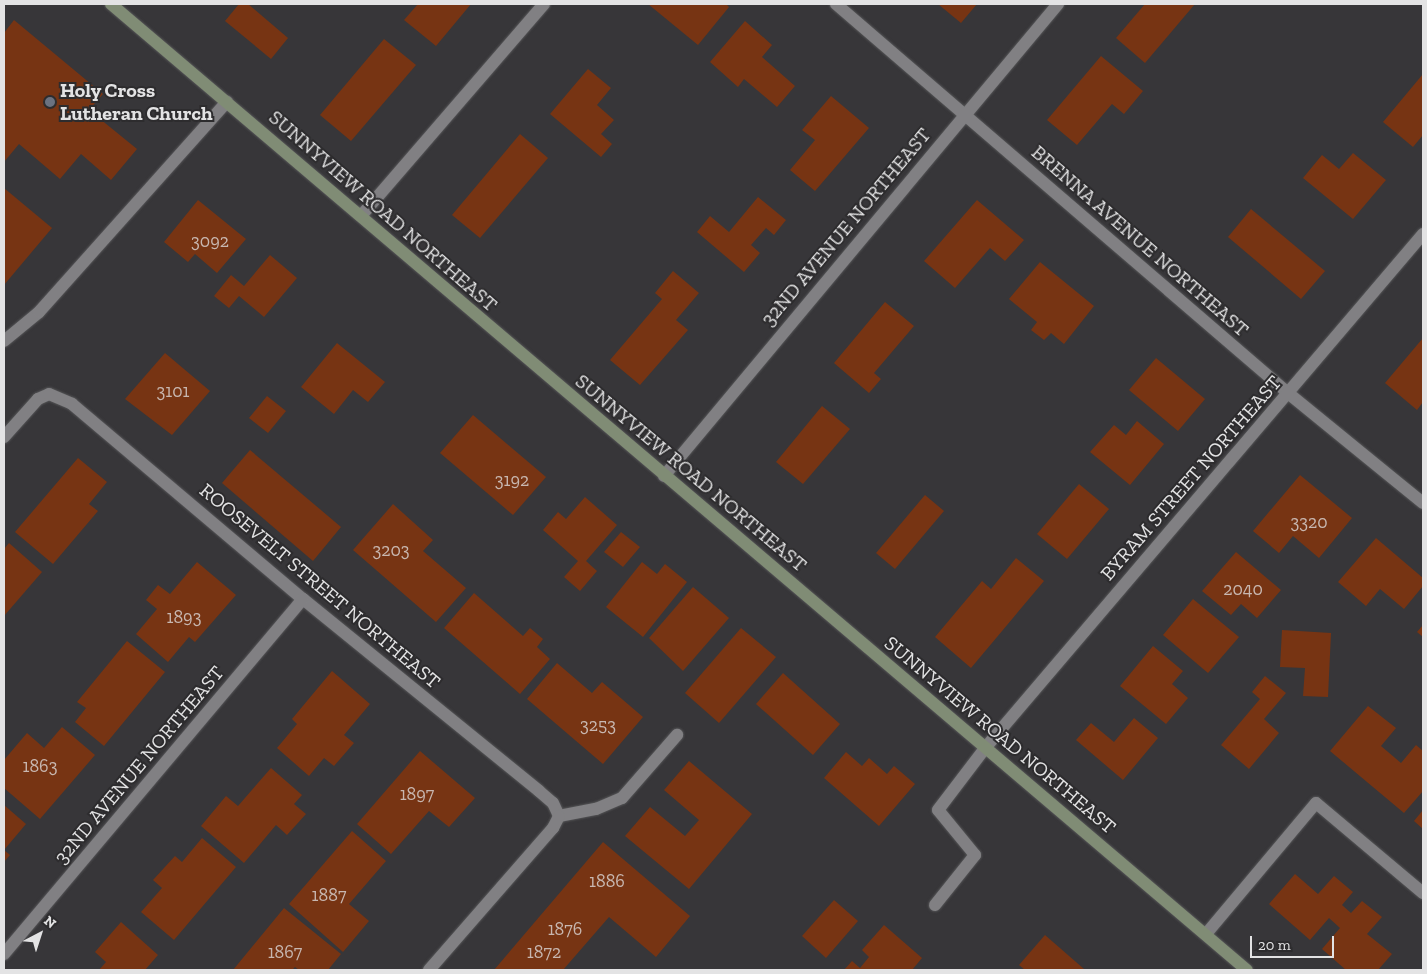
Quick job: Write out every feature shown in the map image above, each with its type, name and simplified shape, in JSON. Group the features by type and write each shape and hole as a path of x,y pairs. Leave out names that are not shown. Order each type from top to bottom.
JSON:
{"main road":[{"name":"SUNNYVIEW ROAD NORTHEAST","path":"111,4 664,476 1248,970"}],"street":[{"path":"361,216 544,4"},
{"name":"BRENNA AVENUE NORTHEAST","path":"836,4 1288,393 1423,503"},
{"name":"32ND AVENUE NORTHEAST","path":"664,476 964,114 1058,4"},
{"path":"4,341 38,312 227,102"},
{"name":"BYRAM STREET NORTHEAST","path":"935,905 975,855 938,810 986,747 1423,234"},
{"name":"ROOSEVELT STREET NORTHEAST","path":"4,437 30,405 49,394 72,404 304,599 539,791 552,803 559,816"},
{"name":"32ND AVENUE NORTHEAST","path":"4,954 304,599"},
{"path":"429,970 553,828 559,816 596,809 622,798 677,735"},
{"path":"1206,934 1316,803 1423,892"}],"building":[{"path":"239,4 248,4 288,38 271,59 225,21"},
{"path":"418,4 471,4 436,46 404,20"},
{"path":"648,4 726,4 729,7 698,45"},
{"path":"938,4 977,4 961,23"},
{"path":"1145,4 1195,4 1145,63 1116,38"},
{"name":"Holy Cross Lutheran Church","path":"14,20 103,94 89,110 137,149 111,180 81,154 60,179 19,144 4,162 4,33"},
{"path":"745,21 772,45 762,57 795,86 777,107 744,79 738,87 710,62"},
{"path":"384,39 416,65 351,141 320,115"},
{"path":"1101,56 1143,91 1124,114 1112,104 1077,145 1047,120"},
{"path":"588,69 611,88 597,105 614,120 601,134 612,144 601,157 550,114"},
{"path":"1423,74 1423,135 1413,147 1383,122"},
{"path":"831,96 869,128 815,191 790,170 815,140 802,130"},
{"path":"520,134 548,158 480,238 452,215"},
{"path":"1353,153 1386,180 1353,219 1303,178 1322,155 1339,169"},
{"path":"4,188 52,228 4,285"},
{"path":"758,197 786,220 774,235 766,228 751,245 760,253 744,272 697,232 710,216 729,232"},
{"path":"198,200 246,239 217,273 195,254 188,262 164,242"},
{"path":"977,200 1024,240 1005,261 990,248 955,288 924,261"},
{"path":"1251,209 1325,271 1301,299 1228,237"},
{"path":"270,255 297,278 264,317 239,296 229,308 214,296 231,275 244,286"},
{"path":"1040,262 1094,306 1064,344 1051,333 1044,340 1031,330 1037,322 1009,299"},
{"path":"673,271 699,293 676,320 688,330 640,385 610,360 662,299 655,293"},
{"path":"885,302 914,326 874,373 881,379 869,393 834,363"},
{"path":"1423,338 1423,402 1417,410 1385,383"},
{"path":"337,343 385,382 368,402 353,390 334,414 301,387"},
{"path":"165,353 210,391 172,435 125,399"},
{"path":"1156,358 1205,399 1178,431 1129,390"},
{"path":"267,396 286,411 268,433 249,418"},
{"path":"822,406 850,429 803,484 776,462"},
{"path":"473,415 546,477 513,515 440,453"},
{"path":"1137,421 1164,444 1130,485 1090,452 1114,425 1126,435"},
{"path":"250,450 341,527 313,561 222,483"},
{"path":"78,458 107,482 89,504 98,511 53,564 15,532"},
{"path":"1300,475 1352,518 1319,558 1293,536 1279,553 1253,531"},
{"path":"1079,484 1109,509 1067,559 1037,534"},
{"path":"925,495 944,511 895,569 876,553"},
{"path":"585,497 617,525 586,561 597,571 580,591 564,577 578,561 543,530 558,512 566,519"},
{"path":"393,504 433,540 423,551 466,588 436,622 353,550"},
{"path":"621,532 640,547 623,567 604,552"},
{"path":"1376,538 1423,578 1423,586 1404,609 1380,589 1366,606 1338,582"},
{"path":"9,543 42,572 4,616 4,549"},
{"path":"1236,552 1281,590 1257,618 1241,604 1231,615 1202,591"},
{"path":"1016,558 1044,581 971,668 935,637 982,581 991,589"},
{"path":"197,562 236,595 195,642 189,637 168,662 136,634 157,609 146,600 158,585 170,594"},
{"path":"642,562 657,574 665,564 687,582 643,637 606,607"},
{"path":"693,587 729,618 683,671 649,638"},
{"path":"474,593 523,636 530,628 543,639 537,647 550,659 520,694 444,628"},
{"path":"1193,599 1239,637 1208,673 1163,635"},
{"path":"1423,625 1423,637 1417,632"},
{"path":"741,628 776,657 719,723 685,693"},
{"path":"1282,630 1331,633 1328,697 1303,696 1305,668 1280,667"},
{"path":"127,641 165,672 104,746 75,722 86,708 77,702"},
{"path":"1153,646 1183,671 1172,684 1188,698 1166,724 1120,686"},
{"path":"557,663 592,693 602,682 643,717 603,764 527,699"},
{"path":"332,671 370,704 344,735 354,743 334,766 324,758 309,776 277,748 297,724 292,719"},
{"path":"783,673 840,724 813,755 756,704"},
{"path":"1265,676 1286,693 1264,719 1279,733 1249,769 1221,745 1260,699 1252,692"},
{"path":"1368,706 1396,728 1381,746 1401,763 1416,745 1423,751 1423,791 1404,813 1330,751"},
{"path":"1134,718 1158,738 1123,780 1076,740 1091,723 1114,742"},
{"path":"62,727 95,755 40,819 4,788 4,760 27,733 44,748"},
{"path":"420,751 475,798 449,827 429,811 391,854 357,824"},
{"path":"846,752 862,766 869,758 887,774 894,766 915,784 879,826 824,778"},
{"path":"689,761 752,814 689,889 625,836 650,807 685,836 699,820 664,790"},
{"path":"271,768 302,795 294,804 306,814 287,835 276,825 244,863 201,826 226,796 238,806"},
{"path":"4,805 26,824 4,850"},
{"path":"1423,810 1423,829 1414,821"},
{"path":"352,831 386,861 349,904 369,921 343,952 289,904"},
{"path":"202,838 236,867 174,940 141,912 162,888 153,880 175,856 182,862"},
{"path":"603,842 690,916 656,957 609,917 563,970 494,970"},
{"path":"4,850 10,855 4,862"},
{"path":"1295,874 1318,894 1334,876 1353,892 1342,905 1351,913 1362,901 1382,917 1367,934 1392,954 1378,970 1346,970 1322,949 1340,928 1329,918 1310,940 1269,904"},
{"path":"834,900 858,921 826,958 802,936"},
{"path":"284,908 341,954 328,970 299,970 295,967 292,970 233,970"},
{"path":"121,922 158,955 145,970 99,970 106,962 95,952"},
{"path":"884,925 922,958 912,970 844,970 852,961 860,968 869,957 862,950"},
{"path":"1045,935 1084,969 1025,970 1019,965"}],"place":[{"name":"Holy Cross Lutheran Church","path":"50,102"}]}
